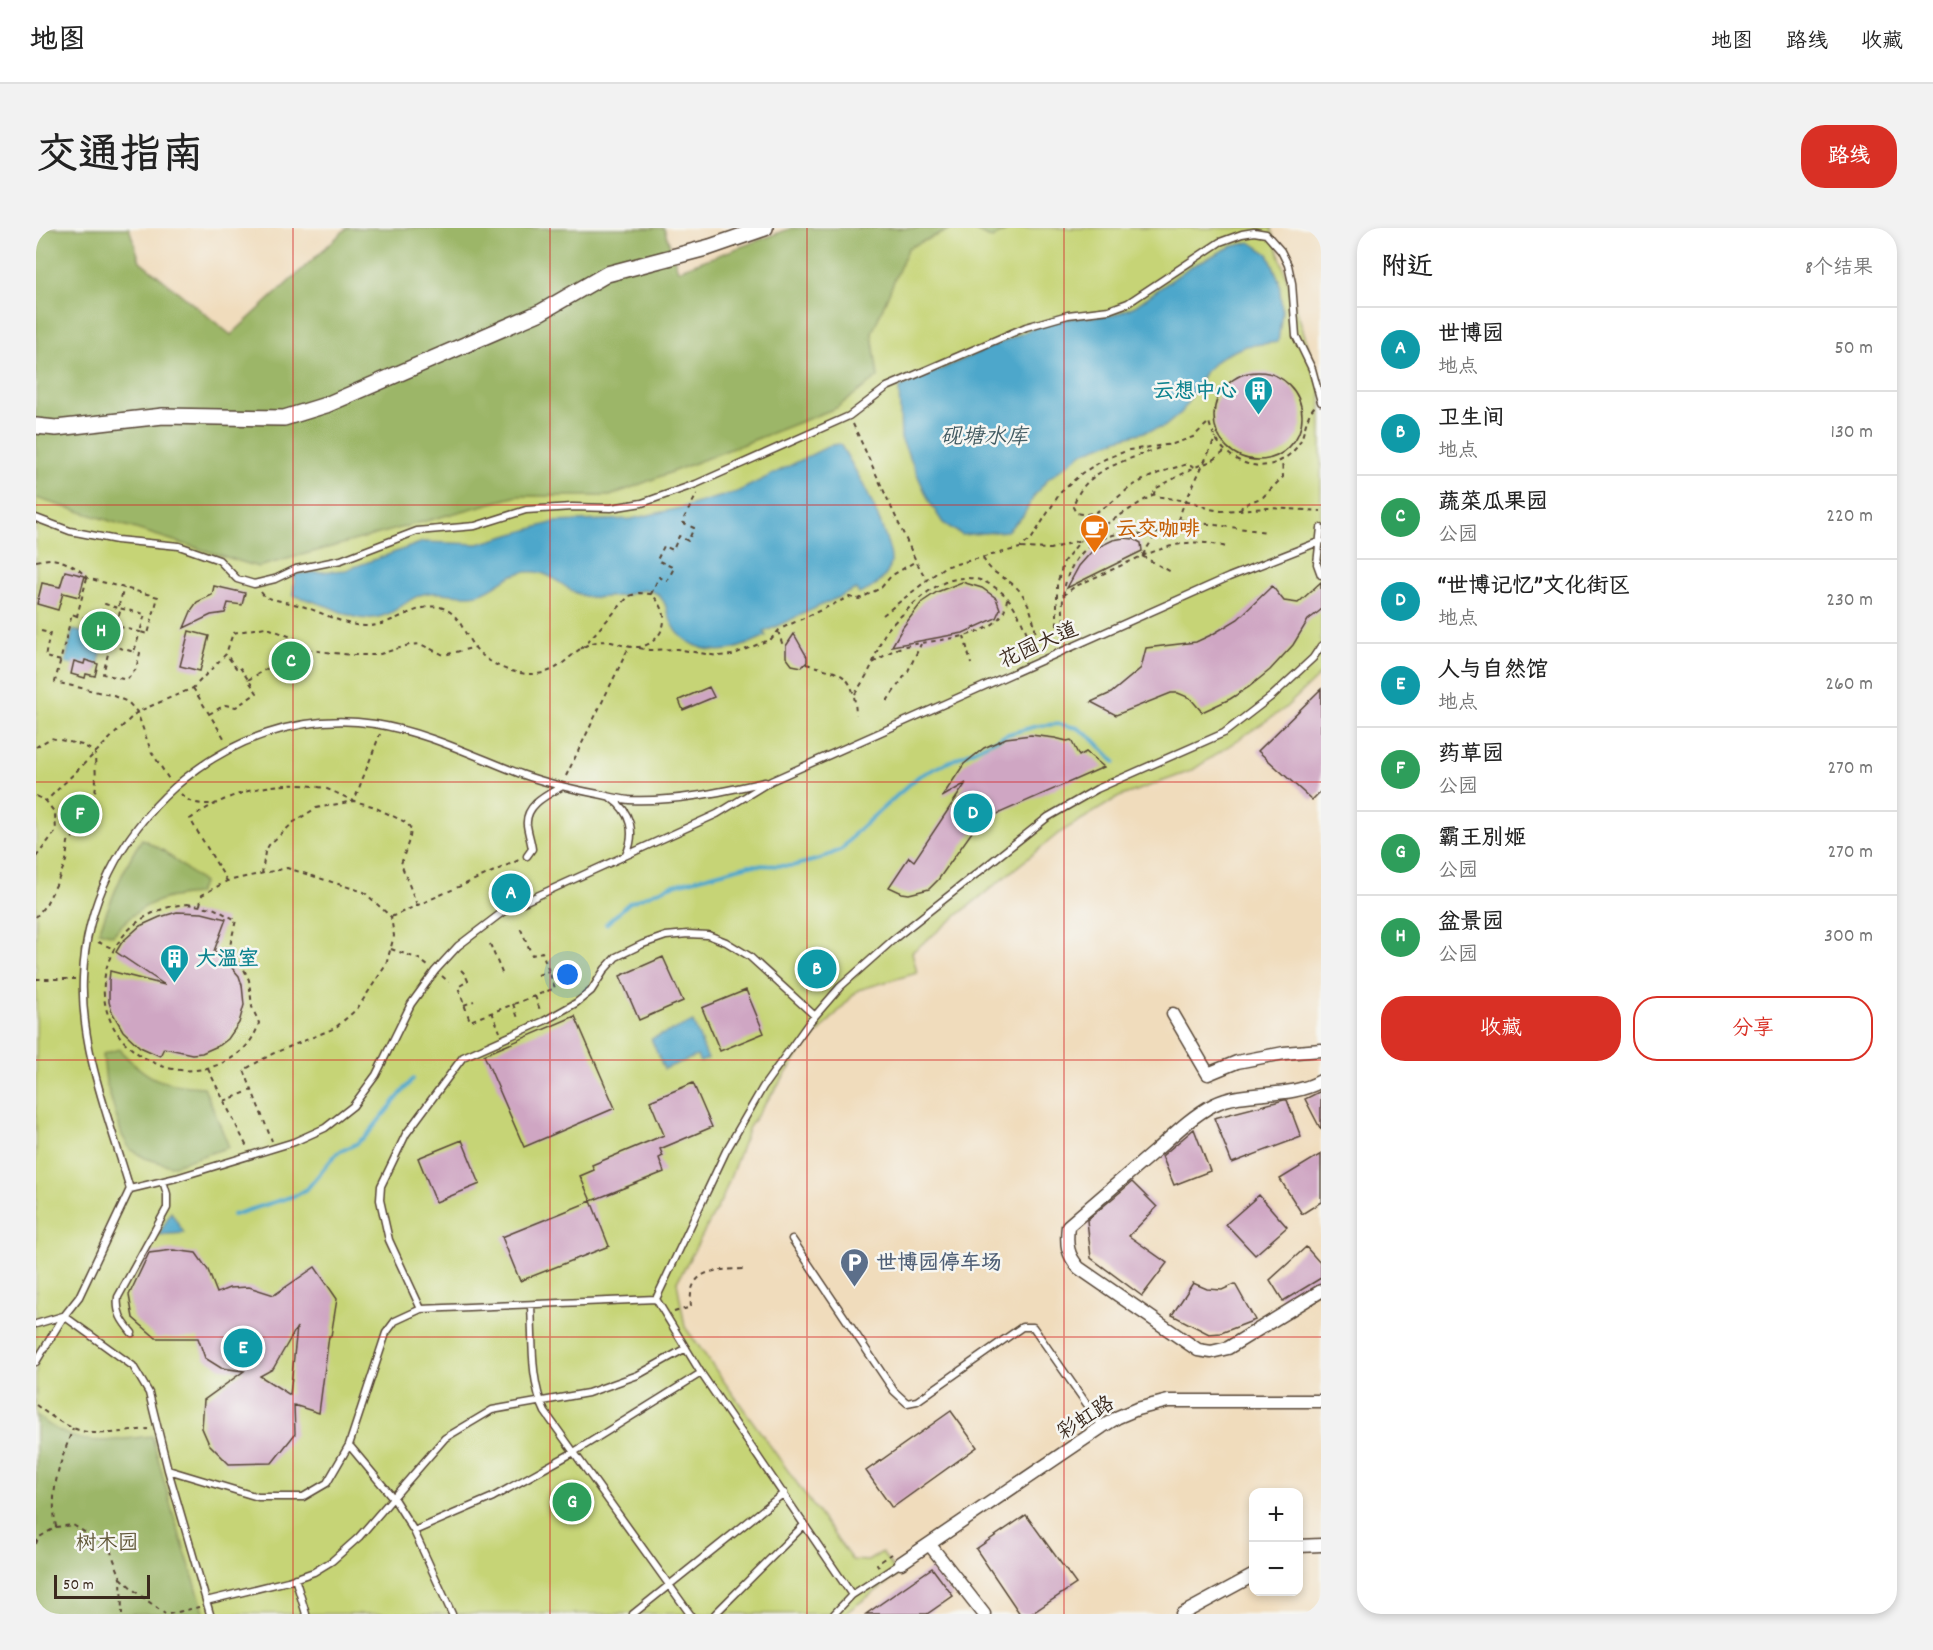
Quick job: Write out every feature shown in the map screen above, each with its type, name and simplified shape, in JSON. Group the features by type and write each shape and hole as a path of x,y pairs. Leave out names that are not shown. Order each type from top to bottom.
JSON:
{"street":[{"path":"36,426 56,428 163,416 284,418 326,405 541,312 607,274 710,248 765,228"},
{"path":"1173,1014 1208,1074 1238,1062 1284,1053 1321,1050"},
{"path":"1321,1081 1286,1093 1239,1097 1214,1104 1183,1126 1068,1227 1066,1242 1070,1258 1078,1268 1198,1350 1211,1352 1228,1348 1321,1291"},
{"name":"彩虹路","path":"901,1563 1102,1427 1137,1409 1168,1401 1321,1401"},
{"path":"930,1545 984,1614"},
{"path":"1303,1546 1321,1545"},
{"path":"1182,1614 1249,1578"}],"lane":[{"path":"36,518 70,531 117,540 178,546 219,560 237,579 254,584 275,579 296,569 341,560 417,531 475,526 526,510 572,507 612,508 642,503 696,484 849,416 887,387 1026,327 1068,315 1109,310 1128,303 1220,242 1254,232 1266,234 1281,251 1288,265 1292,283 1296,336 1312,369 1321,401"},
{"path":"1321,528 1317,564 1321,575"},
{"name":"花园大道","path":"771,781 1229,577 1320,541"},
{"path":"656,1299 726,1152 763,1087 815,1016 840,987 894,939 1048,817 1097,789 1224,733 1272,696 1312,658 1321,646"},
{"path":"36,1362 64,1316 79,1297 130,1190 96,1077 86,1028 83,979 87,937 93,912 113,866 143,819 174,786 230,748 251,739 287,728 330,722 384,726 413,733 561,787 628,800 706,796 771,781"},
{"path":"130,1190 276,1148 325,1128 353,1106 376,1075 411,1004 435,971 458,946 504,911 717,814 771,781"},
{"path":"527,856 532,849 527,825 532,808 543,796 561,787"},
{"path":"608,796 620,805 631,825 631,841 626,855"},
{"path":"421,1309 389,1240 380,1200 381,1186 406,1134 464,1057 544,1021 576,1003 591,991 616,957 666,936 708,935 726,942 749,956 815,1016"},
{"path":"132,1333 121,1320 117,1307 118,1297 167,1208 167,1194 163,1181"},
{"path":"792,1239 894,1391 907,1403 917,1401 1022,1327 1034,1327 1102,1427"},
{"path":"168,1470 258,1497 303,1497 327,1483 349,1445 386,1333 395,1321 421,1309 656,1299"},
{"path":"656,1299 702,1373 852,1595"},
{"path":"531,1306 539,1400 690,1614"},
{"path":"36,1324 64,1316"},
{"path":"64,1316 133,1366 149,1393 168,1470 210,1614"},
{"path":"207,1603 314,1572 332,1561 359,1537 394,1499 445,1438 492,1410 588,1393 639,1375 686,1348"},
{"path":"414,1531 493,1497 574,1452 702,1373"},
{"path":"349,1445 394,1499 414,1531 452,1614"},
{"path":"633,1614 784,1493"},
{"path":"715,1614 805,1524"},
{"path":"834,1614 852,1595 901,1563"},
{"path":"296,1578 306,1614"}],"path":[{"path":"1195,467 1188,464 1164,471 1134,485 1103,509 1089,514 1076,513 1073,507 1074,500 1095,476 1118,463 1161,446 1193,437 1209,422 1216,442 1224,452 1239,462 1270,464 1282,459 1302,440 1310,411 1321,401"},
{"path":"849,416 916,561 927,579"},
{"path":"1179,520 1216,437"},
{"path":"1020,548 1032,538 1060,493 1082,473 1105,459 1130,450 1161,446"},
{"path":"883,615 944,567 1020,548 1050,549 1081,540 1154,494 1155,489 1195,467 1212,461 1224,452"},
{"path":"1240,510 1243,505 1263,497 1283,477 1282,459"},
{"path":"651,594 659,578 668,581 674,568 657,560 664,546 673,550 679,536 688,541 694,528 682,522 697,494"},
{"path":"1154,494 1193,502 1210,510 1268,508 1321,511"},
{"path":"1142,556 1156,534 1179,520 1267,532"},
{"path":"1064,622 1062,597 1067,575 1075,561 1100,540 1124,534 1156,534"},
{"path":"1057,625 1057,584 1064,561 1081,540"},
{"path":"1062,597 1074,587 1172,544 1216,544 1229,548"},
{"path":"1142,556 1173,573"},
{"path":"983,558 988,569 1016,587 1028,602 1034,618 1036,634"},
{"path":"36,561 52,559 69,565 86,575 87,578 158,597 148,634 116,626 124,588"},
{"path":"581,649 592,643 614,641 630,647 649,650 677,648 718,656 732,655 771,639 778,631 849,597 859,599 881,588 891,576 916,561"},
{"path":"77,616 87,578"},
{"path":"855,694 873,663 879,644 889,628 922,594 941,582 956,578 969,578 1000,590 1020,617 1029,638"},
{"path":"254,584 265,597 355,626 384,624 429,607 442,608 461,622 469,640 482,655 511,672 530,674 548,672 563,665 581,649 629,596 639,593 651,594 661,605 663,626 651,643 637,648"},
{"path":"873,663 902,647 964,636 993,625 1001,619 1006,609 1007,598"},
{"path":"100,622 105,604 145,614 135,652"},
{"path":"110,645 103,674 127,680 136,669 140,653 99,642 104,622 72,614 56,682 111,695 128,702 138,712 151,751 174,786 187,800 198,804 211,804"},
{"path":"46,801 138,712 193,688 226,654 233,633 265,627 294,638 309,650"},
{"path":"41,631 51,633 45,657 60,661"},
{"path":"778,631 783,646 786,646"},
{"path":"964,636 971,664"},
{"path":"248,680 278,662 309,650 377,655 420,644 444,655 476,647"},
{"path":"887,701 908,671 921,644"},
{"path":"561,787 630,647"},
{"path":"209,714 225,705 236,707 257,693 239,666 236,668 226,654"},
{"path":"806,664 835,672 852,686 855,694 856,715"},
{"path":"193,688 230,748"},
{"path":"354,801 384,726"},
{"path":"36,747 51,738 82,745 95,752"},
{"path":"36,917 57,883 66,861 68,842 82,828 84,818 93,806 96,785 95,752"},
{"path":"227,881 190,819 211,804 251,789 300,785 325,789 372,806 407,823 411,830 410,837 401,864 417,905"},
{"path":"36,796 46,801 55,813 56,831 36,857"},
{"path":"262,874 269,845 294,822 316,808 354,801"},
{"path":"391,917 527,856"},
{"path":"200,905 202,895 227,881 287,868 364,892 391,917 394,936 386,965 357,1009 335,1028 272,1054 244,1070 276,1148"},
{"path":"174,905 200,905 225,913 236,920 229,950 242,966 249,980 252,1007 260,1023 256,1036 247,1046 226,1061 208,1068 188,1071 162,1067 139,1055 120,1037 108,1013 104,994 105,975 113,948 128,929 149,913 174,905"},
{"path":"461,970 468,981 458,987 470,1021 555,988 542,952 532,955 519,925"},
{"path":"87,937 113,948"},
{"path":"490,944 502,973"},
{"path":"390,949 419,959 449,982"},
{"path":"537,975 549,971"},
{"path":"36,979 83,979"},
{"path":"535,996 544,1021"},
{"path":"465,1005 474,1001"},
{"path":"513,1004 523,1030"},
{"path":"492,1012 503,1039"},
{"path":"208,1068 251,1155"},
{"path":"224,1101 252,1090"},
{"path":"665,1315 691,1307 692,1286 696,1279 706,1273 717,1270 746,1269"},
{"path":"36,1405 57,1421 81,1432 100,1434 157,1428"},
{"path":"56,1527 52,1507 56,1477 73,1428"},
{"path":"36,1545 38,1538 56,1527 73,1525 109,1547 121,1578 122,1614"},
{"path":"121,1578 165,1614"},
{"path":"169,1614 207,1603"}],"green space":[{"path":"36,228 129,228 140,261 231,335 347,228 664,228 678,270 792,228 953,228 908,248 872,333 878,377 836,408 610,496 517,496 258,567 36,498"},
{"path":"937,228 1271,228 1321,387 1321,674 1284,709 1191,771 1119,797 1059,833 912,952 917,973 858,990 800,1053 749,1127 723,1197 677,1282 685,1327 852,1560 868,1561 882,1552 898,1575 844,1614 36,1614 36,460 889,246"},
{"path":"969,228 1011,228 992,239"},
{"path":"142,839 164,851 203,883 197,894 172,897 150,904 131,917 113,935 99,931 123,872"},
{"path":"119,1049 138,1068 156,1079 177,1085 204,1087 229,1147 171,1166 145,1158 130,1149 122,1135 106,1082 103,1054"},
{"name":"树木园","path":"36,1415 65,1434 78,1438 104,1441 152,1436 173,1514 205,1614 36,1614"}],"water":[{"name":"砚塘水库","path":"1250,242 1268,254 1279,280 1282,311 1278,342 1245,346 1221,357 1204,373 1182,412 1164,427 1121,438 1084,452 1048,479 1034,496 1023,516 1007,531 962,535 943,523 930,503 901,438 899,388 1052,320 1114,315 1135,306 1190,267 1230,247"},
{"path":"840,444 865,488 881,524 890,553 891,563 887,573 879,582 859,594 856,589 764,632 766,636 737,648 712,650 689,642 677,632 660,596 651,591 642,590 625,595 589,597 575,593 550,576 536,572 518,573 478,594 423,594 388,614 371,618 350,616 293,595 295,574 346,570 423,542 478,544 555,522 631,519 680,508 737,492 831,445"},
{"path":"73,630 93,635 91,646 102,649 97,670 65,663"},
{"path":"693,1022 708,1059 700,1062 697,1056 664,1069 651,1039"},
{"path":"171,1212 184,1233 159,1235"}],"building":[{"name":"云想中心","path":"1249,372 1267,372 1283,379 1295,391 1302,407 1302,425 1295,441 1283,453 1267,460 1249,460 1233,453 1221,441 1214,425 1214,407 1221,391 1233,379"},
{"path":"1134,539 1141,543 1142,551 1067,588 1079,566 1094,549 1113,540"},
{"path":"65,571 85,576 79,597 63,593 58,610 37,604 42,583 60,587"},
{"path":"962,582 982,588 996,598 1000,609 996,618 963,633 892,646 922,602 937,592"},
{"path":"1321,582 1321,610 1308,620 1293,645 1270,670 1230,699 1202,712 1190,698 1171,693 1116,715 1091,702 1111,693 1141,668 1146,648 1196,642 1213,634 1238,619 1272,586 1284,601 1298,603"},
{"path":"214,586 245,593 242,605 228,603 225,613 211,615 184,628 197,602 212,595"},
{"path":"189,631 209,636 200,671 180,666"},
{"path":"794,634 807,657 807,662 802,667 792,665 786,657 786,646"},
{"path":"85,660 98,664 95,676 86,674 85,678 71,674 74,661 84,664"},
{"path":"709,687 714,697 683,710 679,700"},
{"path":"1321,689 1321,791 1312,800 1258,751"},
{"path":"1031,735 1071,740 1079,756 1086,752 1104,767 979,822 938,880 929,889 909,894 889,887 909,857 914,861 966,783 942,797 964,764 984,748 1006,738"},
{"name":"大温室","path":"177,912 202,913 226,919 214,951 239,976 244,1005 239,1023 228,1039 220,1045 202,1053 192,1054 164,1048 160,1056 140,1047 123,1031 109,1002 110,971 165,985 116,952 122,942 140,926"},
{"path":"822,951 834,963 812,987 799,975"},
{"path":"663,957 683,1001 639,1020 620,976"},
{"path":"746,990 764,1033 720,1051 702,1008"},
{"path":"575,1016 615,1108 524,1147 484,1055"},
{"path":"693,1083 712,1127 660,1149 663,1156 659,1158 664,1172 591,1201 580,1176 594,1170 592,1165 664,1135 650,1101"},
{"path":"1321,1091 1321,1130 1305,1099"},
{"path":"1287,1100 1301,1137 1232,1163 1214,1118"},
{"path":"1194,1129 1210,1171 1174,1185 1162,1156"},
{"path":"462,1140 480,1184 436,1202 418,1158"},
{"path":"1321,1154 1321,1202 1302,1214 1280,1179"},
{"path":"1132,1182 1157,1207 1129,1236 1167,1263 1142,1296 1091,1258 1087,1220"},
{"path":"1259,1195 1287,1227 1255,1255 1226,1224"},
{"path":"591,1201 609,1246 520,1281 502,1237"},
{"path":"1306,1247 1321,1264 1321,1278 1283,1301 1270,1280"},
{"path":"173,1250 196,1253 208,1270 217,1293 229,1288 249,1287 274,1295 315,1267 337,1299 331,1336 329,1336 319,1413 294,1405 295,1434 272,1463 229,1464 209,1444 202,1428 204,1400 244,1371 221,1368 205,1358 198,1338 156,1338 133,1318 129,1295 149,1253","holes":["297,1327 290,1395 260,1376 273,1369"]},
{"path":"1193,1283 1207,1289 1222,1290 1235,1284 1255,1320 1221,1333 1209,1334 1172,1315"},
{"path":"951,1411 977,1447 892,1508 866,1471"},
{"path":"1026,1515 1076,1584 1031,1614 1020,1614 976,1549"},
{"path":"932,1568 953,1596 927,1614 866,1614"}],"waterway":[{"path":"606,924 629,903 670,886 749,865 792,866 820,859 842,849 856,832 919,776 1008,734 1037,726 1058,724 1078,728 1093,739 1115,762"},
{"path":"233,1215 297,1195 307,1189 337,1153 356,1144 367,1135 413,1079"}],"place":[{"name":"云想中心","path":"1258,416"},
{"name":"云交咖啡","path":"1095,554"},
{"name":"盆景园","path":"101,631"},
{"name":"蔬菜瓜果园","path":"291,661"},
{"name":"“世博记忆”文化街区","path":"973,813"},
{"name":"药草园","path":"80,814"},
{"name":"世博园","path":"511,893"},
{"name":"卫生间","path":"817,969"},
{"name":"大温室","path":"175,984"},
{"name":"世博园停车场","path":"855,1288"},
{"name":"人与自然馆","path":"243,1348"},
{"name":"霸王别姬","path":"572,1502"}]}
